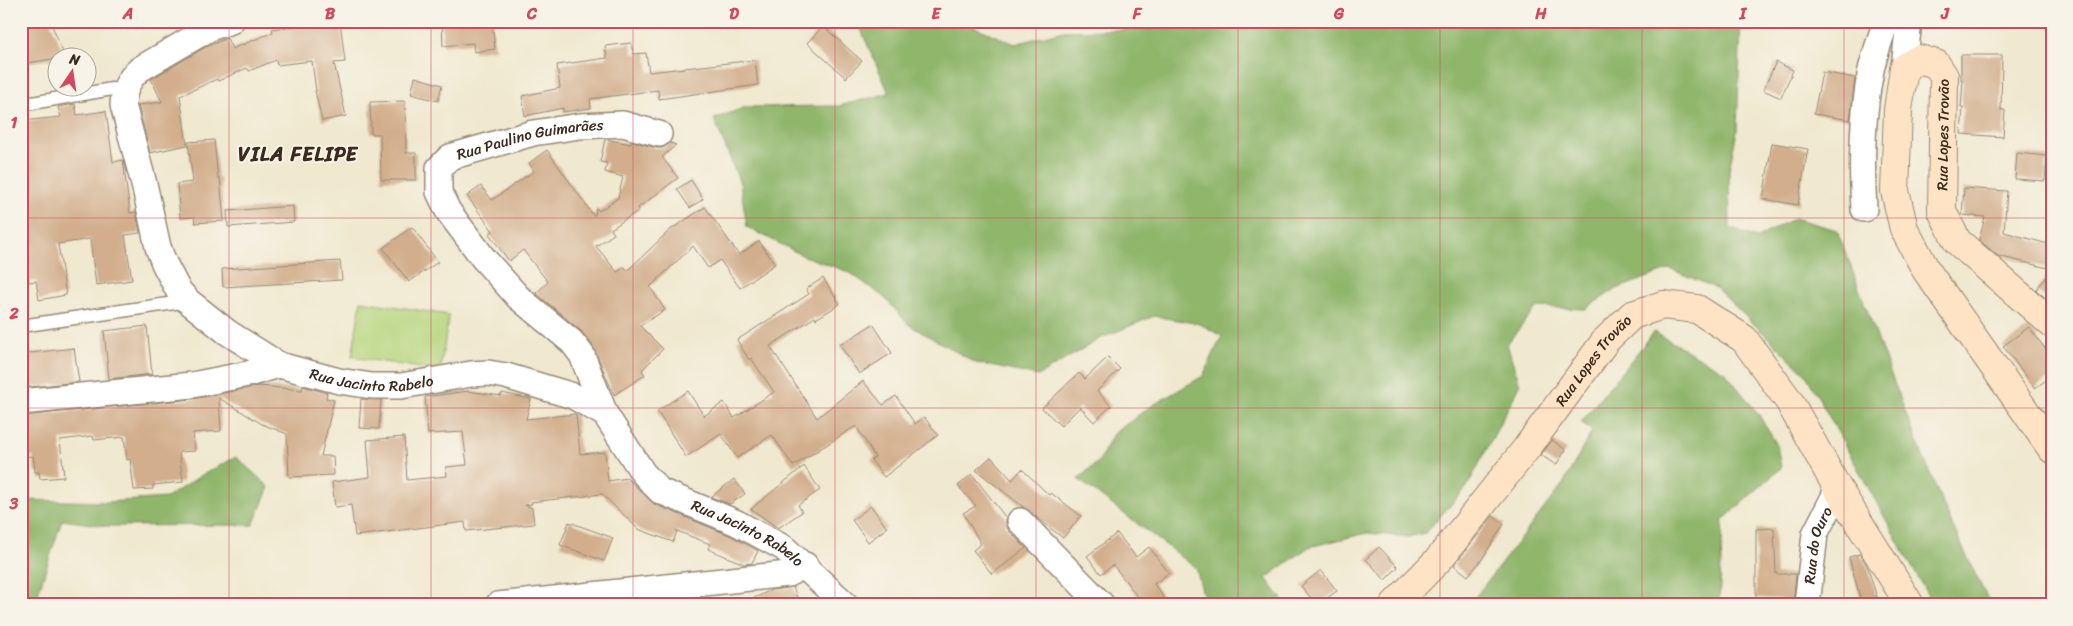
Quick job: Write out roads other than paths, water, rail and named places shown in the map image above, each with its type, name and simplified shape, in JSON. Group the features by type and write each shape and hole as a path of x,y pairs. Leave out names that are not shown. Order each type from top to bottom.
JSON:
{"main road":[{"name":"Rua Lopes Trovão","path":"1904,68 1918,59 1936,64 1944,76 1942,210 1957,241 2052,324"},
{"path":"1904,68 1898,110 1896,191 1904,229 1926,270 2052,450"},
{"name":"Rua Lopes Trovão","path":"1394,605 1439,559 1526,449 1606,340 1632,315 1663,305 1697,309 1744,339 1789,401 1838,489 1910,605"}],"street":[{"path":"124,94 130,77 140,69 210,28 231,21"},
{"path":"1864,210 1862,169 1865,114 1871,69 1886,21"},
{"path":"1904,68 1909,21"},
{"name":"Rua Jacinto Rabelo","path":"124,94 122,105 145,188 158,247 171,278 188,301 227,332 279,365 339,381 372,386 424,383 471,374 488,373 506,376 573,396 605,414 642,473 660,491 753,532 784,548 805,564 846,605"},
{"name":"Rua Paulino Guimarães","path":"605,414 582,355 572,342 518,297 484,259 448,211 439,192 439,168 450,157 533,133 580,126 624,124 659,134"},
{"path":"21,402 192,385 248,374 279,365"},
{"name":"Rua do Ouro","path":"1807,605 1815,534 1838,489"},
{"path":"1020,520 1102,605"},
{"path":"498,605 788,574 805,564"}],"lane":[{"path":"21,105 112,89 124,94"},
{"path":"21,326 188,301"}],"district":[{"name":"VILA FELIPE","path":"298,154"}]}
